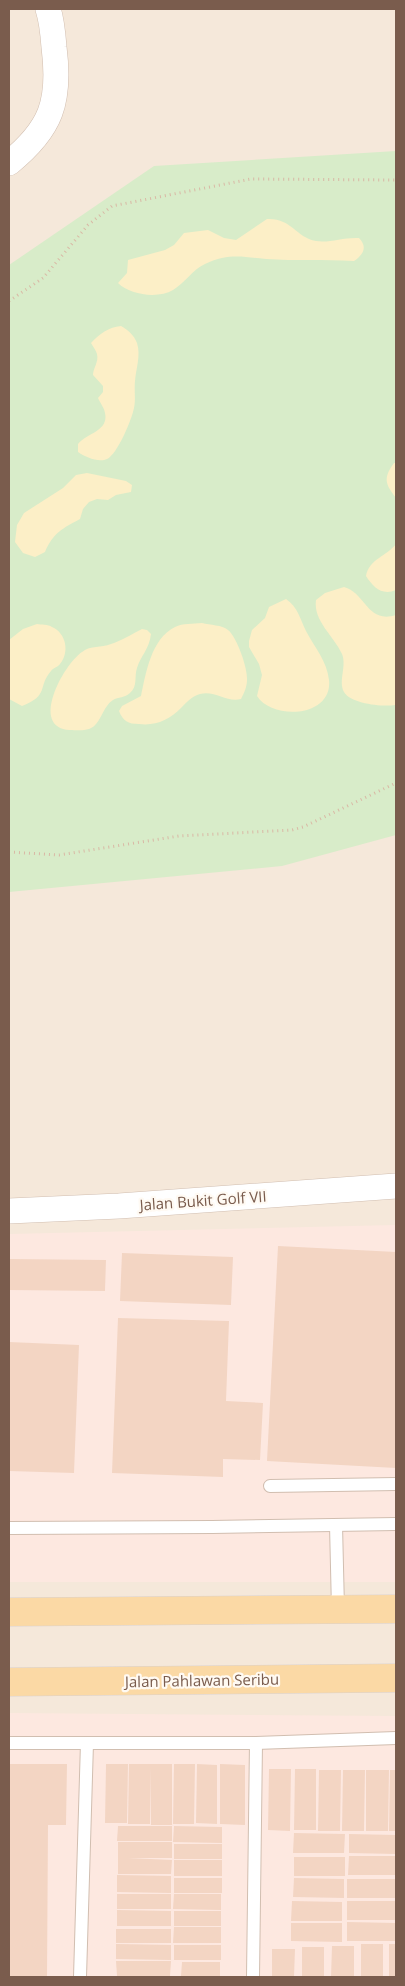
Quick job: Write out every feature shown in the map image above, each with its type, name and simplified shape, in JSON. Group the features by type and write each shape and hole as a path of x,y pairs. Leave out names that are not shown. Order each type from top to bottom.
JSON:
{"main road":[{"path":"9,1612 396,1609"},
{"name":"Jalan Pahlawan Seribu","path":"9,1682 396,1678"}],"street":[{"path":"9,164 40,133 57,90 57,69 48,9"},
{"name":"Jalan Bukit Golf VII","path":"9,1211 118,1206 396,1186"}],"lane":[{"path":"270,1486 396,1484"},
{"path":"9,1528 396,1524"},
{"path":"336,1525 338,1609"},
{"path":"9,1743 256,1743 396,1738"},
{"path":"80,1977 87,1743"},
{"path":"254,1977 256,1743"}],"path":[{"path":"9,301 43,278 88,225 112,206 251,179 396,180"},
{"path":"9,852 59,855 179,836 292,830 303,827 396,783"}],"shaded area":[{"path":"9,9 396,9 396,1977 9,1977"},
{"path":"396,1225 396,1582 9,1582 9,1234"},
{"path":"9,1713 396,1716 396,1977 9,1977"}],"green space":[{"path":"396,151 396,835 282,866 9,892 9,265 154,166"}],"sand":[{"path":"267,219 282,221 303,236 316,241 359,238 364,248 360,256 354,261 221,258 200,267 173,290 160,294 137,293 118,283 127,273 128,260 165,250 174,245 184,233 208,230 224,238 236,240"},
{"path":"121,326 136,340 138,348 135,405 127,428 115,451 107,459 96,460 78,452 78,444 101,428 105,419 104,411 98,398 103,392 103,386 93,375 97,357 91,343 104,332"},
{"path":"394,463 396,463 396,498 389,489 387,481 388,473"},
{"path":"87,473 126,481 132,485 131,492 116,495 108,500 97,499 89,502 83,509 80,519 59,532 51,540 45,552 35,557 23,553 15,542 17,525 24,513 63,488 76,475"},
{"path":"396,544 396,590 391,592 382,591 375,587 366,576 374,562"},
{"path":"344,587 357,595 373,612 386,617 396,615 395,705 383,706 360,702 348,696 342,688 344,663 342,654 321,622 316,608 316,600 325,593"},
{"path":"286,599 298,614 323,661 329,680 328,692 322,702 312,708 288,712 265,704 257,696 262,675 259,664 249,647 252,630 265,618 269,607"},
{"path":"202,623 225,628 235,639 247,675 241,699 236,700 205,693 192,698 162,721 145,724 126,721 119,711 122,706 141,696 151,657 160,640 175,627 185,624"},
{"path":"37,624 47,625 57,630 63,638 66,649 60,664 47,677 40,694 31,702 22,706 9,699 9,640 23,629"},
{"path":"142,629 147,630 151,634 149,644 137,668 135,684 130,693 109,703 96,724 89,729 70,730 58,727 52,719 51,708 54,695 66,669 74,659 85,650 115,643"}],"building":[{"path":"278,1246 396,1252 396,1468 267,1461"},
{"path":"122,1253 233,1257 231,1305 120,1301"},
{"path":"9,1259 106,1260 105,1291 9,1290"},
{"path":"118,1318 229,1321 226,1401 263,1403 260,1460 223,1459 223,1477 112,1473"},
{"path":"9,1342 79,1345 74,1473 9,1471"},
{"path":"9,1764 67,1764 66,1825 48,1825 47,1977 9,1977"},
{"path":"106,1764 128,1764 127,1823 105,1823"},
{"path":"129,1764 172,1764 172,1825 151,1825 151,1767 150,1824 128,1824"},
{"path":"174,1764 195,1764 194,1824 173,1824"},
{"path":"197,1764 217,1765 217,1824 196,1823"},
{"path":"220,1764 245,1765 245,1825 220,1824"},
{"path":"269,1769 291,1769 290,1831 268,1830"},
{"path":"295,1769 316,1769 316,1830 294,1830"},
{"path":"319,1770 341,1770 340,1831 318,1831"},
{"path":"343,1770 365,1770 364,1831 342,1831"},
{"path":"366,1770 389,1770 388,1831 366,1831"},
{"path":"390,1770 396,1770 396,1831 389,1831"},
{"path":"118,1826 172,1826 172,1841 117,1841"},
{"path":"174,1826 222,1827 222,1843 173,1842"},
{"path":"294,1833 345,1834 344,1853 293,1853"},
{"path":"349,1834 396,1835 396,1854 349,1853"},
{"path":"118,1842 172,1842 172,1858 128,1858 172,1860 171,1874 118,1874"},
{"path":"174,1844 222,1844 222,1859 174,1859"},
{"path":"349,1856 396,1856 396,1875 348,1875"},
{"path":"294,1857 345,1857 345,1876 294,1876"},
{"path":"174,1860 222,1860 222,1876 174,1876"},
{"path":"117,1875 171,1876 171,1893 117,1892"},
{"path":"174,1878 222,1878 222,1893 174,1893"},
{"path":"294,1878 344,1879 344,1898 293,1897"},
{"path":"347,1879 396,1879 396,1898 347,1898"},
{"path":"117,1894 171,1894 171,1909 117,1909"},
{"path":"174,1894 221,1894 221,1910 173,1909"},
{"path":"292,1901 342,1902 342,1921 291,1921"},
{"path":"347,1901 396,1901 396,1920 347,1920"},
{"path":"117,1910 171,1911 171,1926 117,1926"},
{"path":"174,1911 221,1911 221,1926 174,1926"},
{"path":"347,1922 396,1923 396,1941 347,1941"},
{"path":"291,1923 342,1923 342,1942 291,1941"},
{"path":"174,1927 221,1927 221,1943 173,1943"},
{"path":"116,1929 171,1929 171,1943 116,1943"},
{"path":"116,1944 171,1945 171,1960 116,1959"},
{"path":"361,1944 383,1944 383,1977 361,1977"},
{"path":"389,1944 396,1944 396,1977 389,1977"},
{"path":"174,1945 221,1945 221,1960 174,1960"},
{"path":"332,1946 354,1946 354,1977 331,1977"},
{"path":"302,1947 324,1947 324,1977 302,1977"},
{"path":"272,1949 295,1949 294,1977 272,1977"},
{"path":"116,1961 171,1961 170,1976 117,1976"},
{"path":"182,1962 220,1962 220,1976 181,1976"}]}
